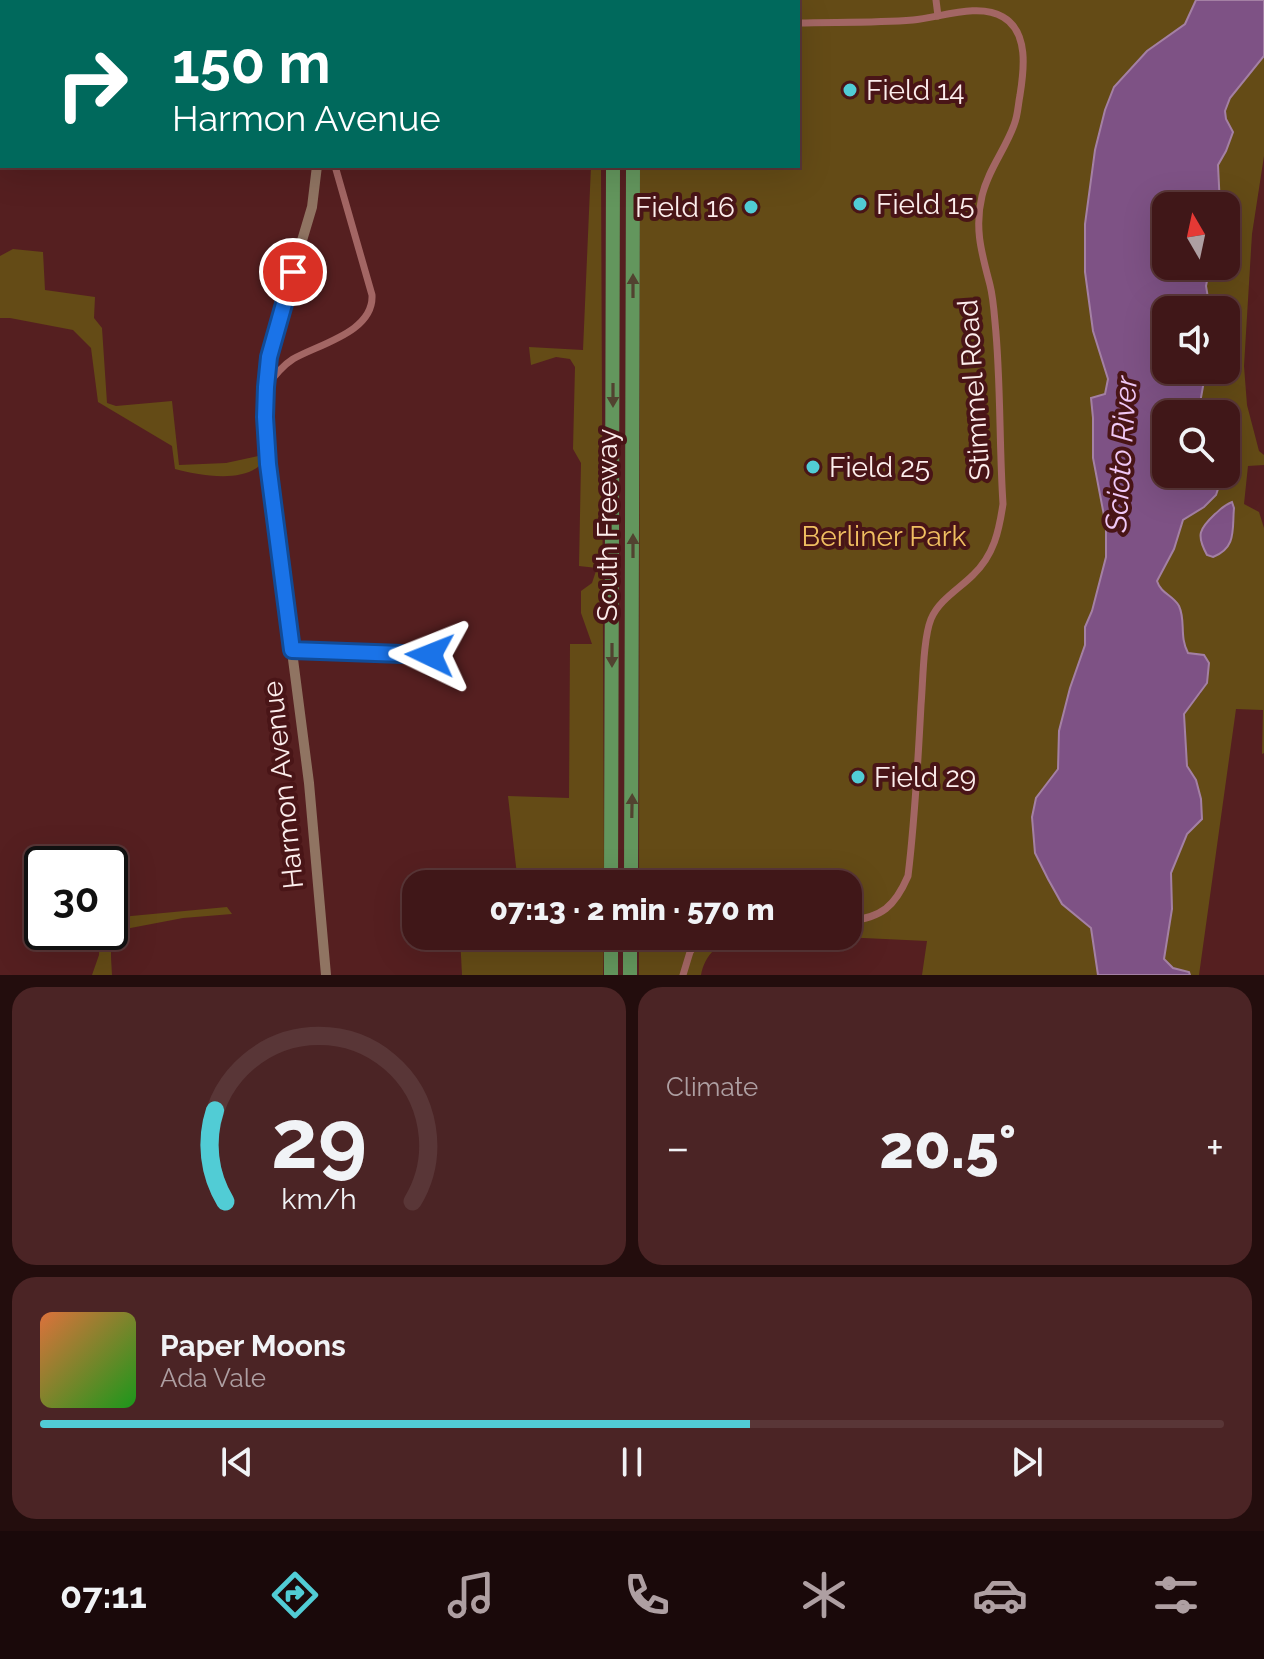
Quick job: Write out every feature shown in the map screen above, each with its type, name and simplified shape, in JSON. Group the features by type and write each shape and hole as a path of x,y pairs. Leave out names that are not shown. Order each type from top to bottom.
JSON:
{"highway":[{"name":"South Freeway","path":"611,870 613,168"},
{"name":"South Freeway","path":"631,870 633,168"},
{"path":"611,950 611,975"},
{"path":"630,950 630,975"}],"main road":[{"name":"Harmon Avenue","path":"317,168 312,207 269,357 266,446 309,783 326,975"}],"street":[{"path":"936,0 938,16"},
{"name":"Stimmel Road","path":"800,23 915,20 987,12 1003,17 1017,32 1023,49 1016,121 990,170 978,221 980,252 991,288 995,324 1003,504 995,543 987,559 940,604 930,622 908,876 899,897 890,906 862,920"},
{"path":"266,387 290,361 353,329 367,317 373,304 336,168"},
{"path":"292,650 430,655"},
{"path":"683,975 691,950"}],"green space":[{"name":"Berliner Park","path":"800,0 1196,0 1185,24 1147,51 1114,87 1095,150 1085,272 1093,331 1108,379 1105,394 1091,398 1093,458 1106,526 1106,557 1085,627 1085,645 1059,731 1058,769 1036,798 1035,853 1062,904 1091,928 1098,975 922,975 927,941 862,938 862,870 639,870 640,168 800,168"},
{"path":"1264,56 1264,156 1252,234 1244,366 1247,405 1259,451 1264,455 1264,465 1248,466 1244,504 1259,512 1264,528 1264,753 1263,710 1236,709 1199,975 1190,975 1173,968 1164,959 1172,909 1171,873 1187,834 1202,819 1196,780 1187,766 1184,714 1201,693 1204,655 1188,654 1181,613 1157,581 1174,549 1183,520 1204,507 1218,488 1240,488 1240,400 1201,400 1203,384 1240,384 1240,296 1208,296 1206,286 1207,280 1240,280 1240,192 1219,192 1218,165 1226,151 1225,111 1230,98","holes":["1226,504 1207,555 1201,531"]},
{"path":"591,168 601,168 604,870 516,870 508,796 569,798 570,644 592,644 581,613 581,591 592,583 597,568 579,566 581,463 573,449 575,367 570,359 556,357 531,365 529,347 583,350"},
{"path":"13,249 43,252 45,290 95,297 94,318 102,328 107,403 116,406 172,401 179,465 226,463 258,456 259,466 230,476 175,469 172,446 98,402 91,348 73,330 0,318 0,256"},
{"path":"227,907 232,914 183,918 128,928 128,916"},
{"path":"99,950 112,950 112,975 92,975"},
{"path":"461,950 604,950 603,975 462,975"},
{"path":"639,950 687,950 681,975 639,975"},
{"path":"695,950 714,950 701,975 685,975"}],"water":[{"name":"Scioto River","path":"1196,0 1264,0 1264,56 1230,98 1225,111 1233,132 1218,165 1219,192 1152,192 1152,280 1207,280 1208,296 1152,296 1152,384 1203,384 1201,400 1152,400 1152,488 1218,488 1204,507 1183,520 1174,549 1157,581 1179,606 1188,653 1204,655 1209,663 1207,683 1184,714 1187,766 1196,780 1202,819 1187,834 1171,873 1172,909 1164,959 1173,968 1190,975 1098,975 1091,928 1062,904 1048,879 1035,853 1032,817 1036,798 1058,769 1059,731 1085,645 1085,627 1106,557 1106,526 1093,458 1091,398 1105,394 1108,379 1093,331 1085,272 1085,224 1095,150 1114,87 1147,51 1185,24"},
{"path":"1232,502 1230,543 1221,553 1213,557 1207,555 1200,537 1203,528 1215,514"}],"place":[{"name":"Field 14","path":"850,90"},
{"name":"Field 15","path":"860,204"},
{"name":"Field 16","path":"751,207"},
{"name":"Field 25","path":"813,467"},
{"name":"Field 29","path":"858,777"}],"route":[{"path":"293,272 269,357 265,417 268,464 292,650 430,655"}]}
